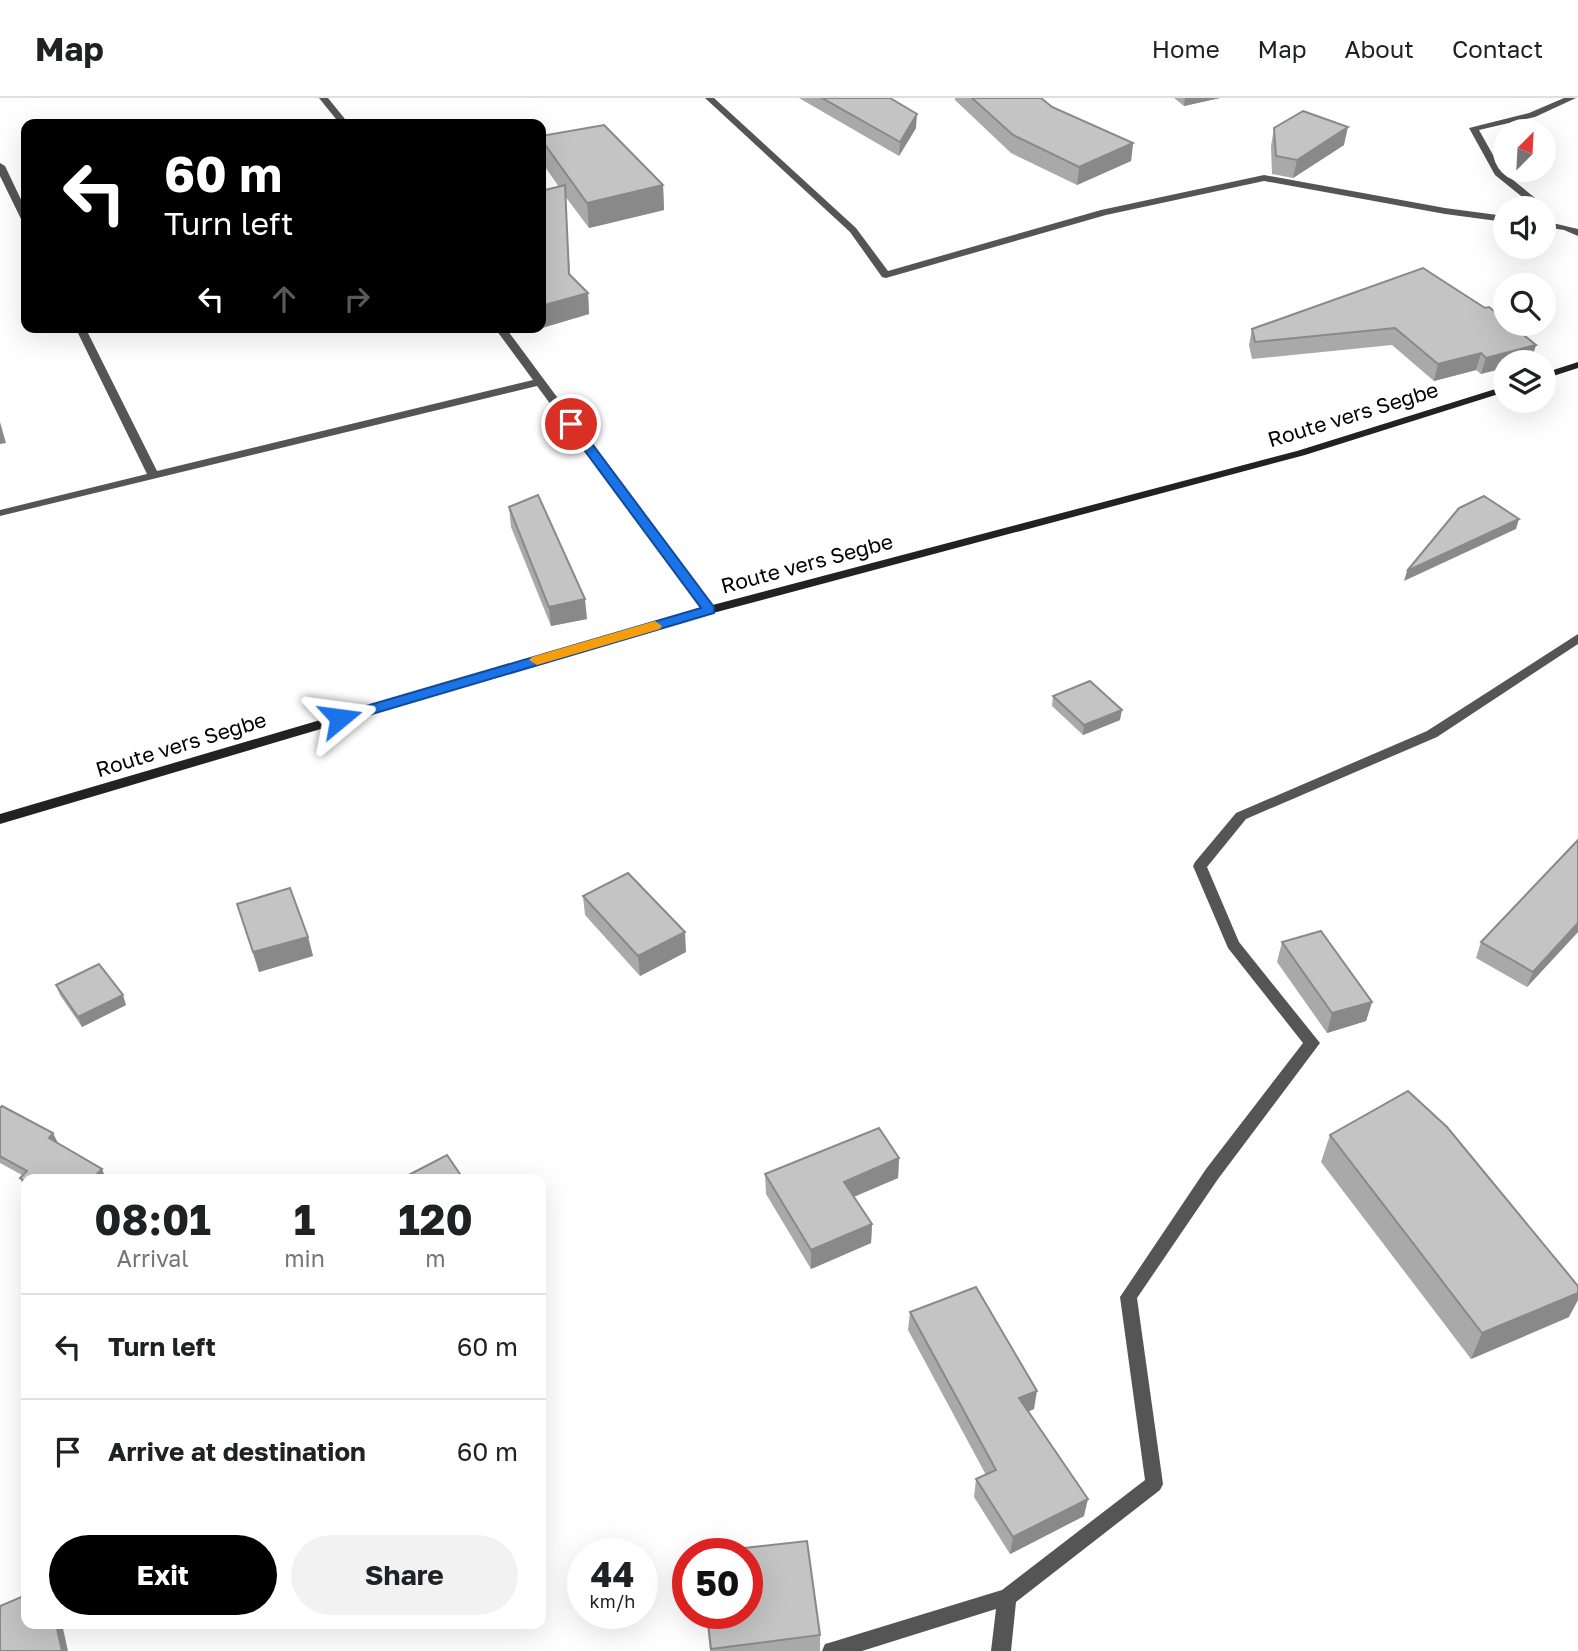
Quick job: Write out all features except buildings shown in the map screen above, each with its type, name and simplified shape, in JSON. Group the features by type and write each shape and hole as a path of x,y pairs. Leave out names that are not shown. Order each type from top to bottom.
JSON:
{"main road":[{"path":"1556,372 1578,365"},
{"name":"Route vers Segbe","path":"0,819 709,610 1301,453 1493,392"}],"street":[{"path":"323,98 341,119"},
{"path":"709,98 853,230 886,275 1104,212 1264,178 1493,217"},
{"path":"1527,196 1498,173 1474,128 1532,115 1572,98"},
{"path":"0,166 21,209"},
{"path":"1556,219 1578,233"},
{"path":"1556,227 1567,228"},
{"path":"83,333 154,476"},
{"path":"503,333 709,610"},
{"path":"0,513 540,382"},
{"path":"832,1651 1007,1597 1154,1484 1128,1297 1212,1174 1312,1043 1233,944 1200,866 1241,816 1432,734 1578,638"},
{"path":"1001,1651 1007,1597"}],"slow traffic":[{"path":"537,660 655,626"}],"route":[{"path":"340,718 709,610 571,424"}]}
